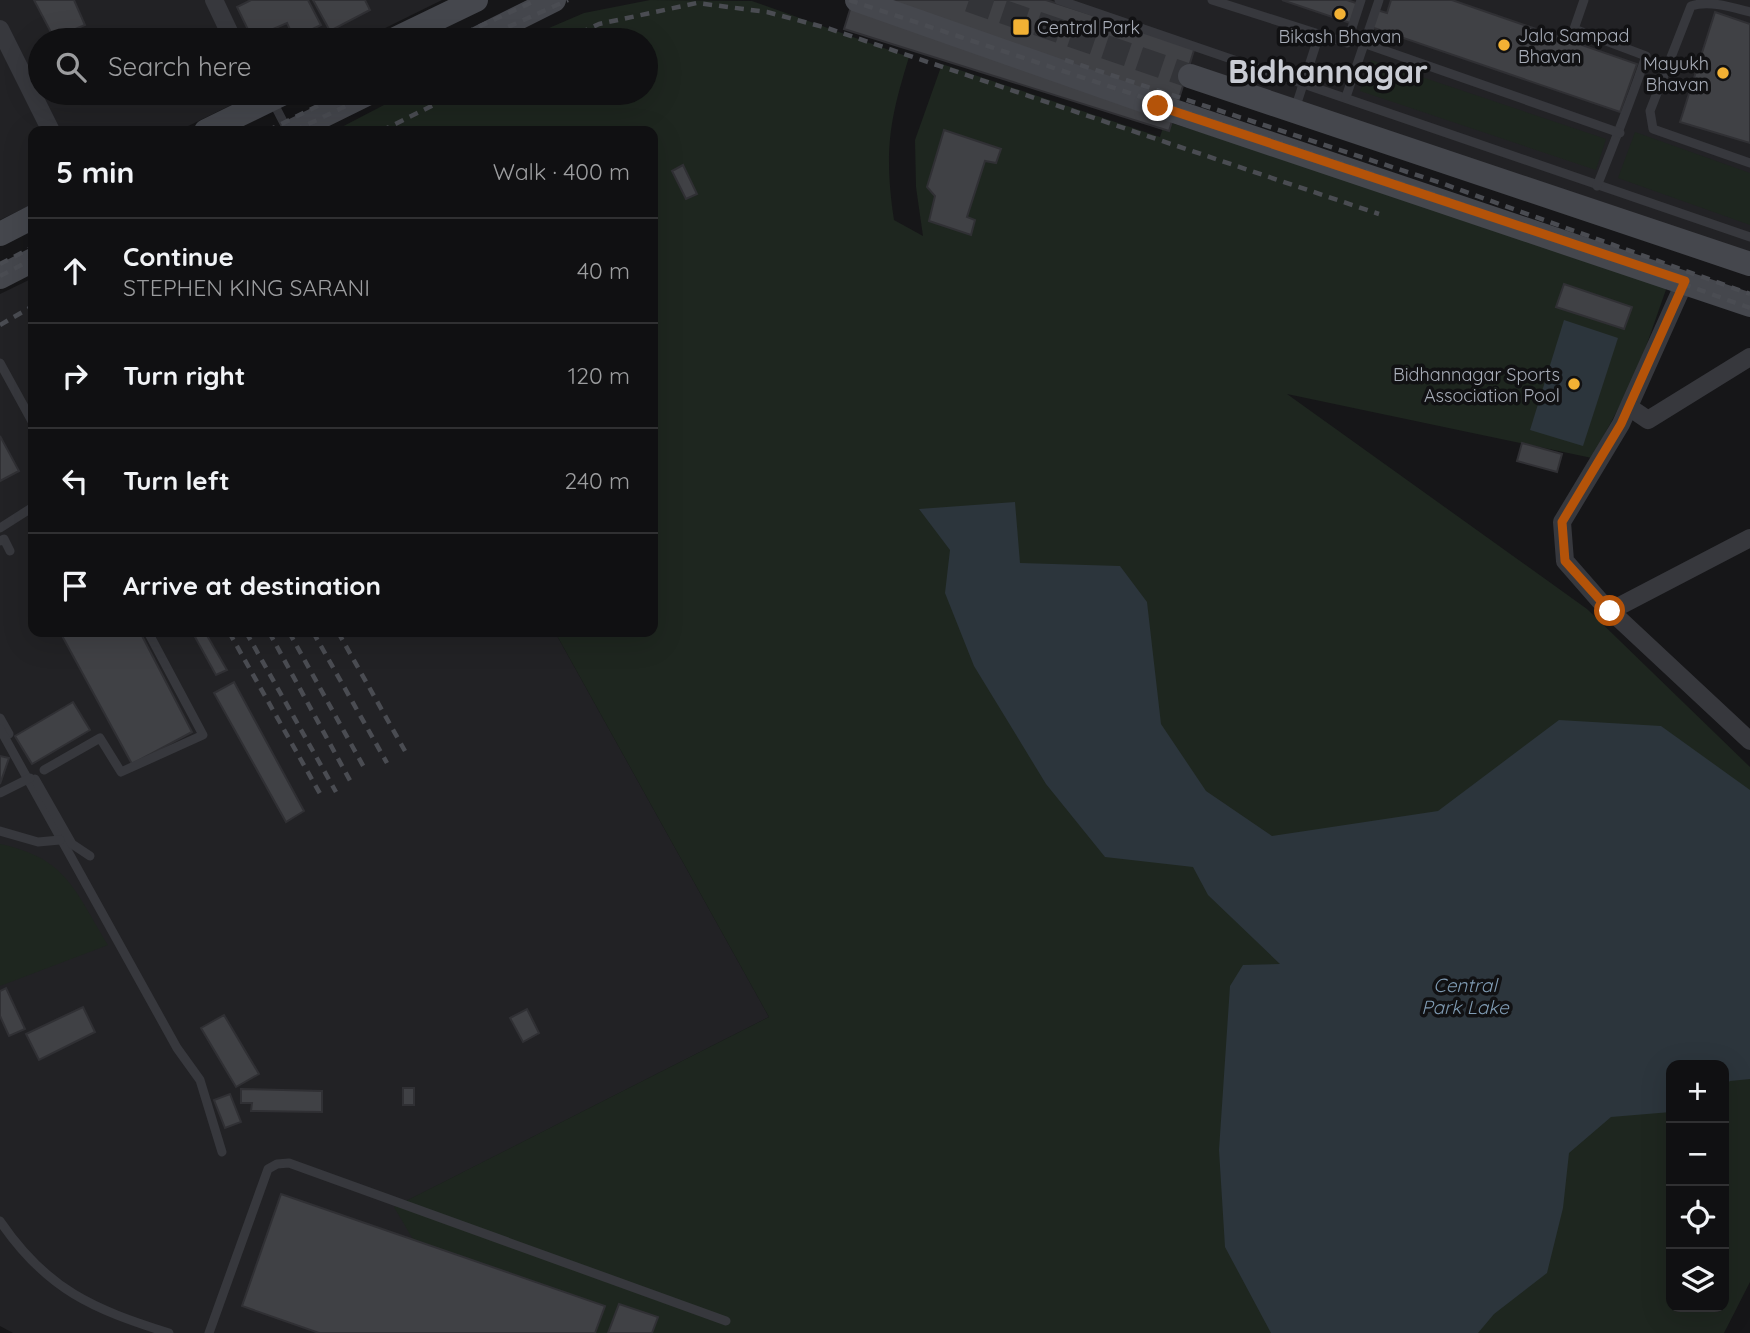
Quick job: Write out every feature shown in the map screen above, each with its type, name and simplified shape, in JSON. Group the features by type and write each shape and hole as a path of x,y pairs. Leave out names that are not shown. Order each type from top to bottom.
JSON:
{"main road":[{"path":"418,28 476,0"},
{"path":"498,28 554,0"},
{"path":"857,0 1172,111 1750,305"},
{"path":"1190,76 1293,113 1750,264"},
{"path":"223,126 304,105"},
{"path":"1517,225 1528,190"},
{"path":"0,234 28,220"},
{"path":"0,276 28,262"}],"street":[{"path":"214,0 227,28"},
{"path":"0,29 28,85"},
{"path":"38,105 48,126"},
{"path":"1685,281 1629,407 1562,522 1565,561 1610,611 1750,741"},
{"path":"1629,407 1648,420 1750,357"},
{"path":"1610,611 1750,538"}],"lane":[{"path":"1059,0 1750,237"},
{"path":"1212,0 1347,43 1361,0"},
{"path":"1346,97 1379,0"},
{"path":"1584,0 1574,29 1646,56 1620,132 1597,186"},
{"path":"1750,12 1715,1 1699,1 1691,6 1650,111 1650,122 1653,130 1750,163"},
{"path":"1293,113 1320,34"},
{"path":"1363,43 1620,132"},
{"path":"0,363 28,414"},
{"path":"0,528 28,510"},
{"path":"0,541 4,538 10,551"},
{"path":"44,770 100,738 121,772 203,735 151,637"},
{"path":"0,718 72,844 90,856"},
{"path":"0,729 177,1048 200,1080 222,1152"},
{"path":"0,793 29,778"},
{"path":"0,831 38,842 60,840"},
{"path":"209,1333 268,1169 277,1164 289,1163 726,1321"},
{"path":"0,1221 18,1247 48,1278 85,1303 169,1333"}],"shaded area":[{"path":"0,0 442,0 385,28 28,28 28,105 231,105 188,126 28,126 28,206 0,220"},
{"path":"650,0 752,1 909,57 893,119 889,175 894,220 923,236 916,187 915,140 942,64 1160,137 1165,121 1669,281 1636,375 1592,458 1287,394 1587,609 1750,767 1750,1282 1724,1333 448,1333 454,1309 394,1207 769,1017 558,637 658,637 658,126 344,126 384,105 658,105 658,28 549,28 584,13"},
{"path":"1008,0 1750,0 1750,257 1388,137"},
{"path":"1371,60 1606,139 1596,170 1360,91"},
{"path":"1635,132 1750,173 1750,225 1618,178"},
{"path":"28,280 28,637 558,637 769,1017 395,1207 455,1309 448,1333 13,1333 0,1326 0,294"},
{"path":"0,844 23,850 55,868 77,893 108,945 0,986"}],"water":[{"name":"Bidhannagar Sports Association Pool","path":"1564,320 1618,338 1583,446 1530,430"},
{"name":"Central Park Lake","path":"1015,502 1020,563 1120,566 1147,602 1161,724 1206,791 1272,836 1438,811 1559,720 1661,726 1750,790 1750,1079 1729,1082 1729,1060 1666,1060 1666,1112 1611,1117 1569,1153 1563,1208 1547,1273 1494,1314 1478,1333 1271,1333 1225,1247 1219,1150 1230,986 1243,965 1280,964 1208,895 1193,867 1105,857 1046,784 974,666 945,593 950,550 919,509"}],"building":[{"path":"34,0 74,0 85,25 78,28 49,28"},
{"path":"251,0 308,0 321,25 315,28 289,28 287,23 275,28 247,28 237,7"},
{"path":"313,0 365,0 370,10 336,28 328,28"},
{"name":"Central Park","path":"853,0 1046,0 1195,47 1169,131 844,29"},
{"name":"Bikash Bhavan","path":"1282,0 1347,0 1359,4 1353,24"},
{"name":"Jala Sampad Bhavan","path":"1391,0 1452,0 1637,64 1620,112 1371,27 1377,10 1387,13"},
{"name":"Mayukh Bhavan","path":"1715,12 1750,24 1750,143 1680,122"},
{"path":"944,130 1001,149 996,163 985,161 967,217 975,220 971,235 929,221 935,196 927,187"},
{"path":"683,165 697,194 686,199 672,171"},
{"path":"1564,284 1632,307 1624,329 1556,307"},
{"path":"0,436 19,471 0,481"},
{"path":"1522,443 1562,454 1557,472 1517,461"},
{"path":"63,637 143,637 192,732 132,764"},
{"path":"195,637 208,637 227,670 216,675"},
{"path":"234,682 304,811 286,822 214,693"},
{"path":"73,702 90,730 32,764 15,736"},
{"path":"0,756 9,758 0,784"},
{"path":"6,988 25,1029 9,1036 0,1016 0,991"},
{"path":"83,1007 95,1032 39,1060 26,1034"},
{"path":"527,1009 539,1033 523,1042 510,1018"},
{"path":"224,1015 259,1074 236,1087 201,1028"},
{"path":"403,1088 414,1088 414,1105 403,1105"},
{"path":"241,1089 322,1091 322,1112 251,1111 252,1103 241,1103"},
{"path":"230,1094 241,1122 225,1128 214,1100"},
{"path":"281,1194 605,1306 595,1333 319,1333 242,1306"},
{"path":"619,1304 658,1317 652,1333 608,1333"}],"tunnel":[{"path":"969,0 1190,76"}],"railway":[{"path":"476,28 537,0"},
{"path":"506,28 568,0"},
{"path":"849,0 1437,195 1750,308"},
{"path":"590,28 697,3 767,12 827,28 1379,214"},
{"path":"1065,60 1441,183 1750,294"},
{"path":"277,126 320,105"},
{"path":"304,126 348,105"},
{"path":"391,126 434,105"},
{"path":"0,264 28,250"},
{"path":"0,276 28,262"},
{"path":"0,325 28,309"},
{"path":"232,637 323,799"},
{"path":"249,637 336,792"},
{"path":"272,637 353,786"},
{"path":"292,637 366,771"},
{"path":"316,637 387,763"},
{"path":"341,637 405,751"}],"place":[{"name":"Bikash Bhavan","path":"1340,14"},
{"name":"Central Park","path":"1021,27"},
{"name":"Jala Sampad Bhavan","path":"1504,45"},
{"name":"Mayukh Bhavan","path":"1723,73"},
{"name":"Bidhannagar Sports Association Pool","path":"1574,384"}],"district":[{"name":"Bidhannagar","path":"1328,71"}],"route":[{"path":"1158,106 1685,281 1621,424 1562,522 1565,561 1610,611"}]}
